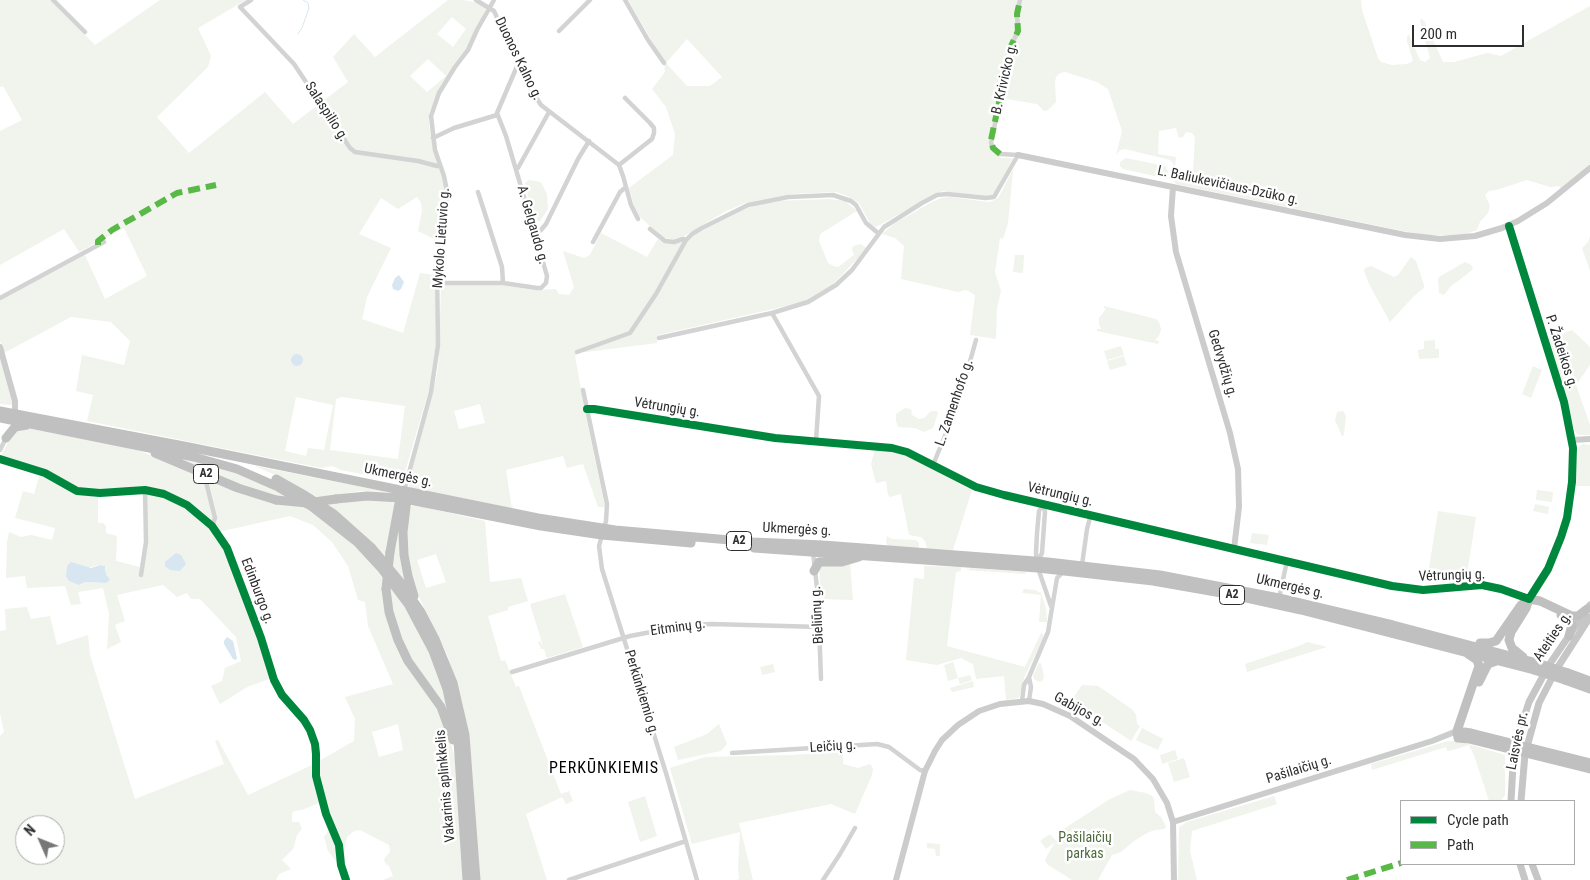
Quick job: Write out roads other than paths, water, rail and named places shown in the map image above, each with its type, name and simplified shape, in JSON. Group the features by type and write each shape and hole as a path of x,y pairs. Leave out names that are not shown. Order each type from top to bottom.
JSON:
{"highway":[{"name":"Ukmergės g.","path":"0,411 189,447 541,526 1038,565 1071,572 1279,598 1460,646 1499,660 1536,666 1566,676 1590,681"},
{"name":"A2","path":"0,419 136,445 251,493 276,500 307,503 367,496 403,496"},
{"path":"0,419 7,427 6,438"},
{"path":"6,438 15,427 34,424"},
{"name":"Vakarinis aplinkkelis","path":"136,445 214,462 266,481 312,506 357,542 396,587 416,618 433,651 447,689 458,741 467,880"},
{"name":"Vakarinis aplinkkelis","path":"189,447 276,479 323,506 347,524 371,547 396,577 421,612 447,666 461,716 467,750 476,880"},
{"path":"403,496 390,552 386,589 389,612 398,640 408,660 441,707 452,734 459,762"},
{"path":"403,496 405,565 411,588 421,612"},
{"name":"Ukmergės g.","path":"812,547 867,556 1038,565 1082,565 1160,575 1246,594 1301,610 1525,659 1536,666"},
{"path":"814,571 817,564 822,562 842,562 867,556"},
{"path":"1460,646 1489,644 1496,641 1520,605 1529,599 1540,601 1572,616 1578,616 1589,611"},
{"path":"1529,599 1568,618 1572,625 1569,636"},
{"path":"1525,659 1512,648 1509,640 1511,632 1526,608 1529,599"},
{"path":"1459,733 1479,666 1474,658 1460,646"},
{"path":"1459,733 1486,667 1490,662 1499,660"},
{"name":"Ukmergės g.","path":"1566,676 1590,689"},
{"path":"1459,733 1590,767"}],"main road":[{"name":"Ateities g.","path":"1538,684 1569,636 1589,611"},
{"name":"Ateities g.","path":"1546,688 1589,611"},
{"name":"Laisvės pr.","path":"1511,800 1515,748 1522,719 1538,684"},
{"name":"Laisvės pr.","path":"1521,800 1526,751 1534,719 1546,688"},
{"path":"1520,865 1525,880"},
{"path":"1532,865 1538,880"}],"street":[{"path":"53,0 85,32"},
{"name":"Salaspilio g.","path":"252,0 240,7 294,64 350,148 355,152 418,160 440,166"},
{"path":"476,0 490,7"},
{"name":"Mykolo Lietuvio g.","path":"403,496 434,378 438,345 438,255 447,203 446,183 433,138 430,116 434,104 450,74 468,50 494,0"},
{"path":"559,31 590,0"},
{"path":"625,0 664,63"},
{"name":"B. Krivicko g.","path":"1018,154 1000,154 993,148 991,142 1011,46 1018,31 1017,14 1020,0"},
{"name":"Duonos Kalno g.","path":"490,7 494,10 537,101 619,165"},
{"path":"433,138 454,128 497,115 497,109 518,64"},
{"path":"626,98 654,128 652,139 619,165 631,205 638,219"},
{"path":"516,170 549,112"},
{"name":"A. Gelgaudo g.","path":"437,283 503,283 537,288 544,286 546,283 546,276 535,234 506,136 497,115"},
{"path":"535,234 546,224 589,141"},
{"path":"659,338 772,313 808,302 836,284 859,262 878,233 887,224 938,195 992,198 998,192 1018,154"},
{"name":"L. Baliukevičiaus-Dzūko g.","path":"1018,154 1416,237 1440,239 1462,238 1509,226 1540,208 1590,168"},
{"path":"593,242 620,192 626,187"},
{"name":"Gedvydžių g.","path":"1173,187 1171,216 1176,252 1230,433 1238,469 1239,507 1234,549"},
{"path":"478,192 502,267 503,283"},
{"path":"577,352 630,334 656,294 686,240 702,228 748,205 788,198 833,196 851,201 866,223 878,233"},
{"name":"P. Žadeikos g.","path":"1509,226 1561,393 1572,440 1573,476 1567,518 1548,569 1529,599"},
{"path":"650,229 656,235 669,242 686,240"},
{"path":"0,298 104,242"},
{"path":"772,313 819,396 816,441"},
{"name":"L. Zamenhofo g.","path":"933,465 958,404 976,340"},
{"path":"0,347 15,401 15,414"},
{"name":"Perkūnkiemio g.","path":"583,390 607,504 606,522 599,546 602,569 697,880"},
{"name":"Vėtrungių g.","path":"587,409 775,438 892,448 907,452 986,490 1287,562 1409,589 1433,590 1482,585 1501,589 1529,599"},
{"path":"0,450 6,438"},
{"path":"1572,440 1590,439"},
{"name":"Edinburgo g.","path":"0,459 45,474 77,491 100,493 145,490 164,494 178,500 212,526 227,548 261,638 274,680 282,695 304,720 310,730 315,744 316,776 330,825 339,845 341,865 346,880"},
{"path":"209,476 206,482 215,518 212,526"},
{"path":"141,576 146,542 145,490"},
{"path":"1043,504 1039,511 1036,553 1051,607"},
{"path":"1082,565 1091,514"},
{"name":"Bieliūnų g.","path":"812,547 820,627 820,679"},
{"path":"1279,598 1287,562"},
{"path":"1026,701 1031,687 1029,677 1047,637 1057,578 1063,572 1071,572"},
{"name":"Eitminų g.","path":"512,672 624,637 696,623 820,627"},
{"name":"Gabijos g.","path":"896,880 925,771 938,746 958,724 974,714 990,707 1026,701 1055,709 1070,716 1134,758 1148,772 1167,803 1173,822 1174,880"},
{"name":"Pašilaičių g.","path":"1173,822 1459,733"},
{"name":"Leičių g.","path":"732,753 877,744 889,747 920,770 925,771"},
{"path":"824,880 855,828"},
{"path":"569,880 686,841"}],"waterway":[{"path":"298,34 309,8 308,3 303,0"}],"district":[{"name":"PERKŪNKIEMIS","path":"604,769"}],"park label":[{"name":"Pašilaičių parkas","path":"1085,846"}]}
